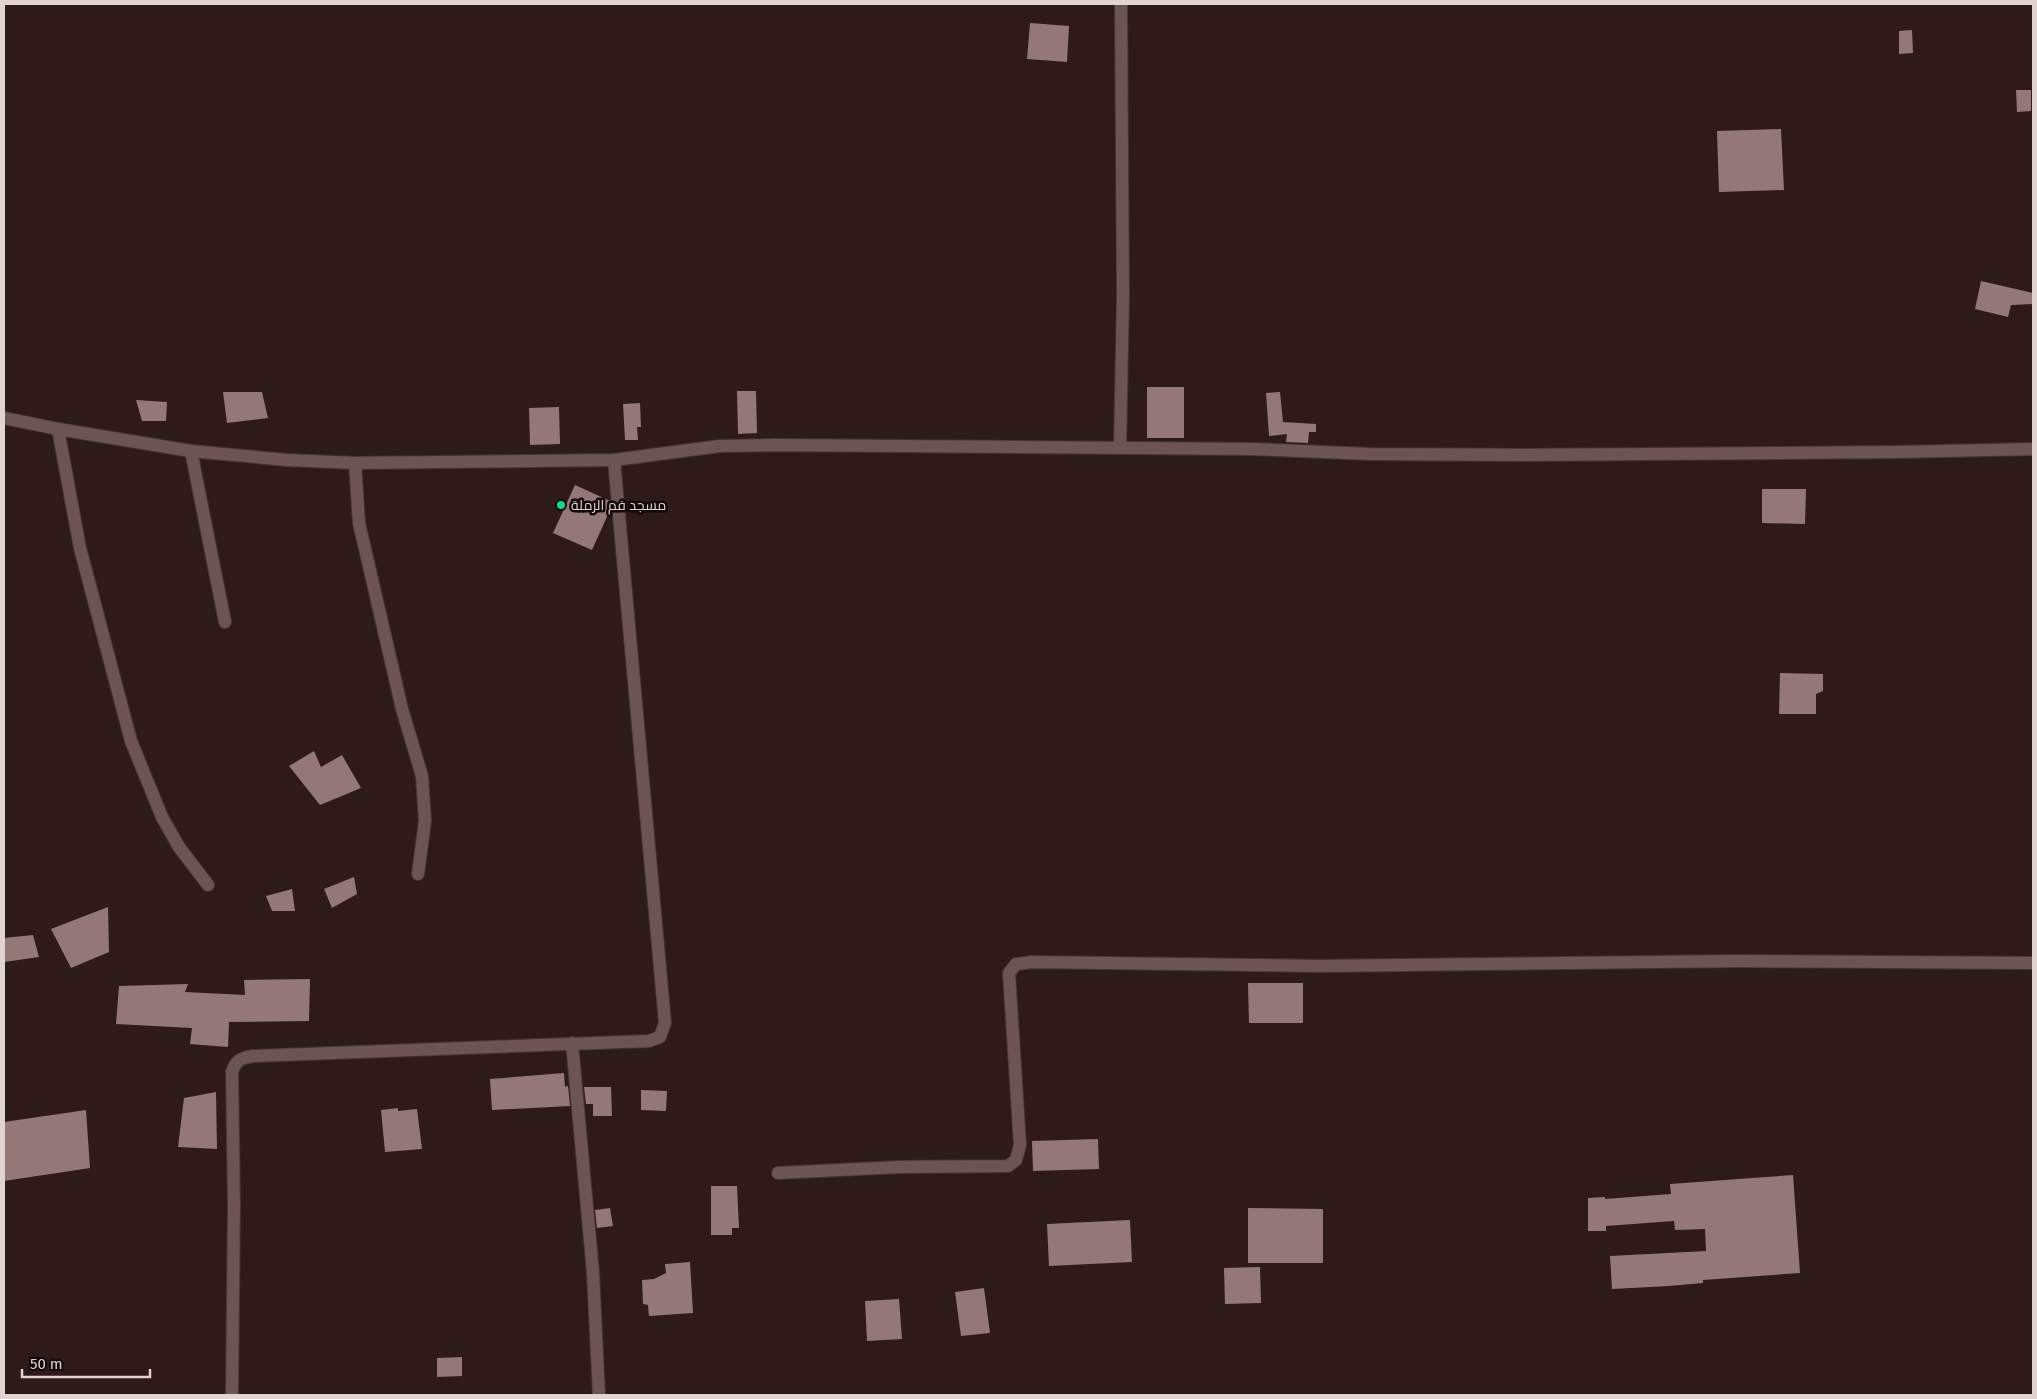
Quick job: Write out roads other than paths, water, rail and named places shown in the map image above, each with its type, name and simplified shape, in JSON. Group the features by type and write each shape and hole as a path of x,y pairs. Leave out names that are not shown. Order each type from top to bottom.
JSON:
{"street":[{"path":"1120,448 1123,296 1121,158 1122,4"},
{"path":"4,418 191,452 287,460 355,463 614,460 729,446 1252,449 1369,454 1504,455 2033,449"},
{"path":"58,429 80,548 131,741 162,817 179,847 208,885"},
{"path":"191,452 225,622"},
{"path":"232,1395 234,1205 232,1072 235,1063 241,1058 254,1056 649,1041 660,1037 665,1023 614,460"},
{"path":"355,463 359,523 402,709 422,776 425,821 418,874"},
{"path":"778,1173 1008,1166 1016,1160 1020,1145 1009,972 1016,964 1032,962 1320,966 1726,961 2033,963"},
{"path":"572,1043 593,1273 599,1395"}],"place":[{"name":"مسجد فم الرملة","path":"561,505"}]}
